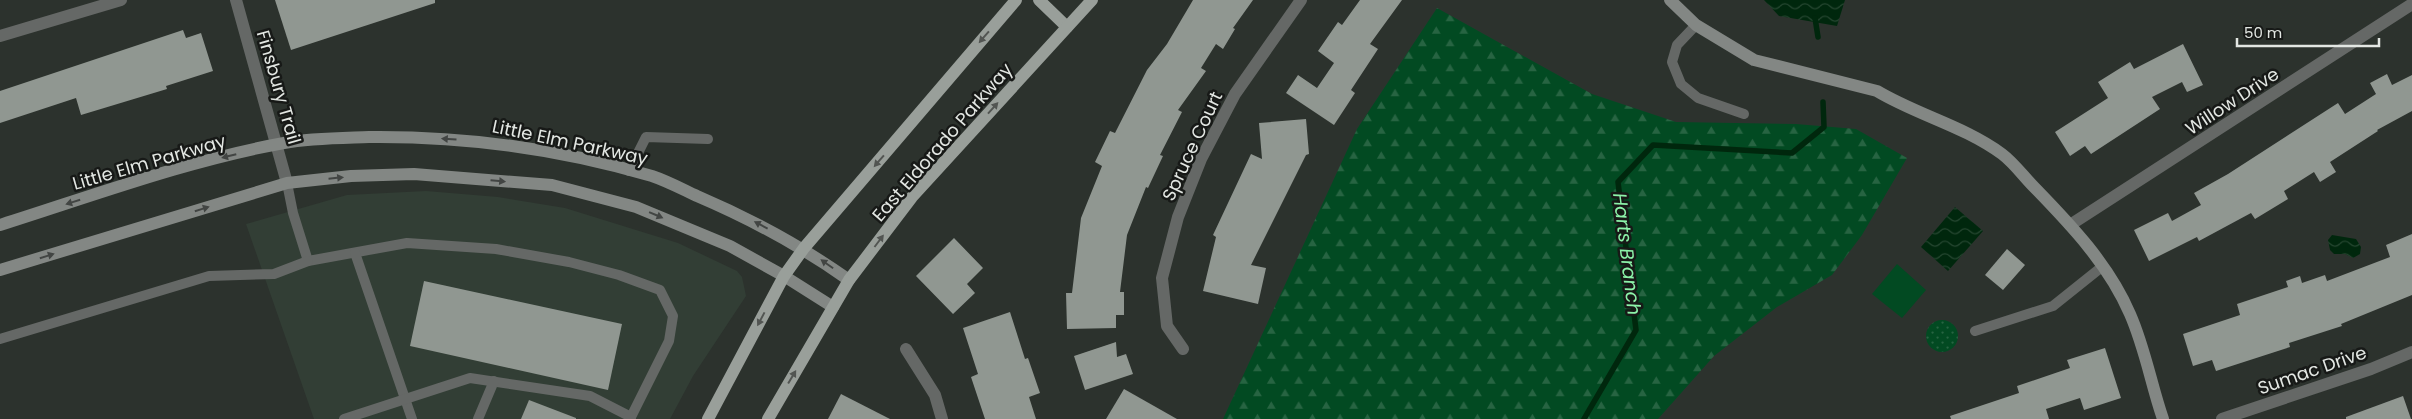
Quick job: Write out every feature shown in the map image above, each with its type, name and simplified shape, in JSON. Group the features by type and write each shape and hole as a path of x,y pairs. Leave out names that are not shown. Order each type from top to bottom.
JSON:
{"main road":[{"name":"East Eldorado Parkway","path":"708,419 784,276 804,248 1016,0"},
{"path":"1039,0 1067,27"},
{"name":"East Eldorado Parkway","path":"768,419 850,280 912,197 1092,0"},
{"path":"1670,0 1696,25 1754,60 1877,91 1894,101 1963,131 2003,155 2070,225 2103,266 2130,312 2143,348 2163,419"},
{"name":"Little Elm Parkway","path":"0,225 199,163 276,144 349,138 410,137 484,142 566,155 653,177 737,213 804,248 850,280"},
{"path":"0,270 288,183 351,176 414,174 552,185 636,207 730,246 784,276 833,307"}],"street":[{"path":"0,36 122,0"},
{"name":"Finsbury Trail","path":"236,0 288,183"},
{"name":"Spruce Court","path":"1183,349 1167,326 1162,278 1178,217 1201,159 1235,94 1301,0"},
{"name":"Willow Drive","path":"2070,225 2412,4"},
{"path":"906,349 935,395 942,419"},
{"name":"Sumac Drive","path":"2222,419 2371,369 2412,352"}],"lane":[{"path":"1696,25 1678,45 1672,62 1681,84 1698,98 1744,114"},
{"path":"629,171 646,137 708,140"},
{"path":"288,183 293,213 308,261"},
{"path":"0,339 209,276 274,274 308,261 407,243 496,249 569,262 619,275 660,290 673,316 669,341 631,418 590,396 470,378 344,419"},
{"path":"355,253 412,419"},
{"path":"1975,331 2053,306 2103,266"},
{"path":"478,419 494,382"}],"shaded area":[{"path":"426,191 498,197 565,208 678,243 737,271 742,277 746,296 693,376 670,419 314,419 246,224 347,195"}],"green space":[{"path":"1437,8 1592,94 1676,122 1796,124 1856,129 1907,158 1862,235 1832,275 1777,307 1714,356 1658,419 1223,419 1357,129"},
{"path":"1897,264 1926,290 1902,318 1872,294"},
{"path":"1942,320 1953,325 1958,336 1953,347 1942,352 1931,347 1926,336 1931,325"}],"water":[{"path":"1764,0 1845,0 1837,26 1779,16"},
{"path":"1955,207 1983,231 1948,271 1921,247"},
{"path":"2332,235 2356,239 2361,247 2360,254 2353,258 2345,254 2334,254 2330,250 2328,240"}],"building":[{"path":"275,0 435,0 435,3 291,50"},
{"path":"1193,0 1253,0 1233,28 1235,29 1223,49 1216,44 1201,68 1206,71 1178,110 1182,112 1160,155 1163,156 1148,188 1146,187 1127,235 1120,292 1124,292 1124,315 1116,315 1116,328 1067,329 1066,293 1072,293 1081,218 1102,166 1095,162 1110,131 1115,133 1147,70 1167,44"},
{"path":"1360,0 1402,0 1370,44 1378,49 1351,90 1355,93 1334,125 1286,93 1298,75 1317,88 1334,63 1318,51 1338,22 1342,25"},
{"path":"183,30 186,38 201,33 213,71 166,86 167,89 81,115 76,98 0,123 0,91"},
{"path":"2183,44 2203,85 2187,92 2182,82 2152,97 2160,109 2091,154 2085,146 2070,156 2055,132 2108,98 2098,82 2130,62 2134,69"},
{"path":"2387,74 2392,85 2412,75 2412,111 2377,130 2330,162 2336,172 2320,182 2314,172 2284,191 2288,199 2255,219 2251,213 2199,241 2197,237 2149,261 2134,230 2168,213 2172,221 2201,205 2194,193 2228,174 2338,103 2345,114 2376,94 2370,83"},
{"path":"1306,119 1309,154 1306,155 1251,265 1266,268 1258,304 1203,291 1216,237 1213,235 1251,154 1262,159 1259,123"},
{"path":"2412,234 2412,295 2341,324 2342,326 2289,343 2290,347 2216,371 2212,360 2193,366 2183,334 2240,315 2237,304 2288,287 2286,281 2300,276 2302,283 2325,275 2327,281 2390,257 2386,245"},
{"path":"954,238 983,268 967,284 975,293 953,314 916,276"},
{"path":"2007,249 2025,265 2003,290 1985,275"},
{"path":"424,281 622,324 608,390 410,346"},
{"path":"1010,312 1025,359 1028,358 1040,393 1029,397 1036,419 985,419 971,377 978,374 963,328"},
{"path":"1116,342 1117,357 1126,354 1133,374 1085,390 1074,356"},
{"path":"2105,348 2121,398 2084,410 2080,398 2046,409 2049,419 1951,419 1950,416 2019,393 2017,386 2070,368 2067,360"},
{"path":"1124,389 1177,419 1106,419"},
{"path":"841,394 890,419 828,419"},
{"path":"2403,396 2411,419 2346,419 2346,417"},
{"path":"529,400 576,418 576,419 521,419"}],"waterway":[{"name":"Harts Branch","path":"1815,18 1818,37"},
{"name":"Harts Branch","path":"1584,419 1636,330 1618,182 1653,145 1792,153 1824,127 1823,102"}]}
